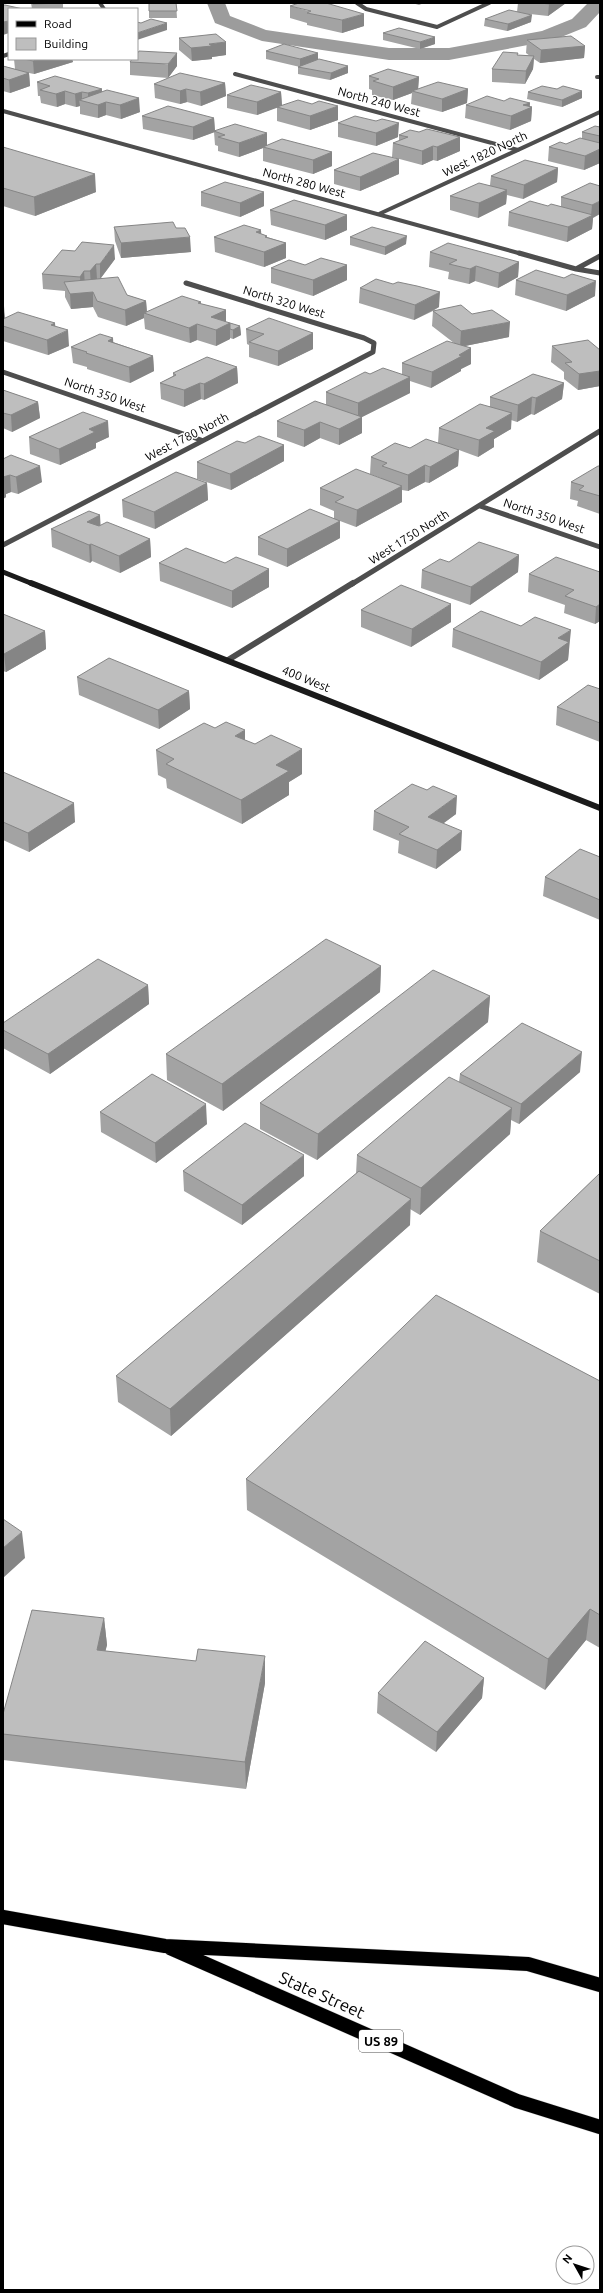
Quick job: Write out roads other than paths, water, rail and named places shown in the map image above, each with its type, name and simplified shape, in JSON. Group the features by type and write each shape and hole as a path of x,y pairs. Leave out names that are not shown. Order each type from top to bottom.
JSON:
{"main road":[{"name":"State Street","path":"3,1917 164,1946 528,1964 600,1985"},
{"name":"State Street","path":"164,1946 517,2101 600,2127"}],"street":[{"path":"357,3 366,9 437,27 484,7 489,3"},
{"name":"North 240 West","path":"235,74 518,150"},
{"name":"North 280 West","path":"3,111 576,269 600,273"},
{"name":"West 1820 North","path":"379,214 600,112"},
{"path":"3,115 9,113"},
{"path":"576,269 600,256"},
{"name":"North 320 West","path":"186,283 364,338 374,344"},
{"name":"West 1780 North","path":"3,544 201,440 365,358 373,352 374,344"},
{"name":"North 350 West","path":"3,372 201,440"},
{"name":"West 1750 North","path":"228,660 600,431"},
{"name":"North 350 West","path":"480,506 600,547"},
{"name":"400 West","path":"3,572 600,808"}],"waterway":[{"path":"216,3 222,19 262,35 389,54 449,54 547,36 579,23 598,3"}]}
